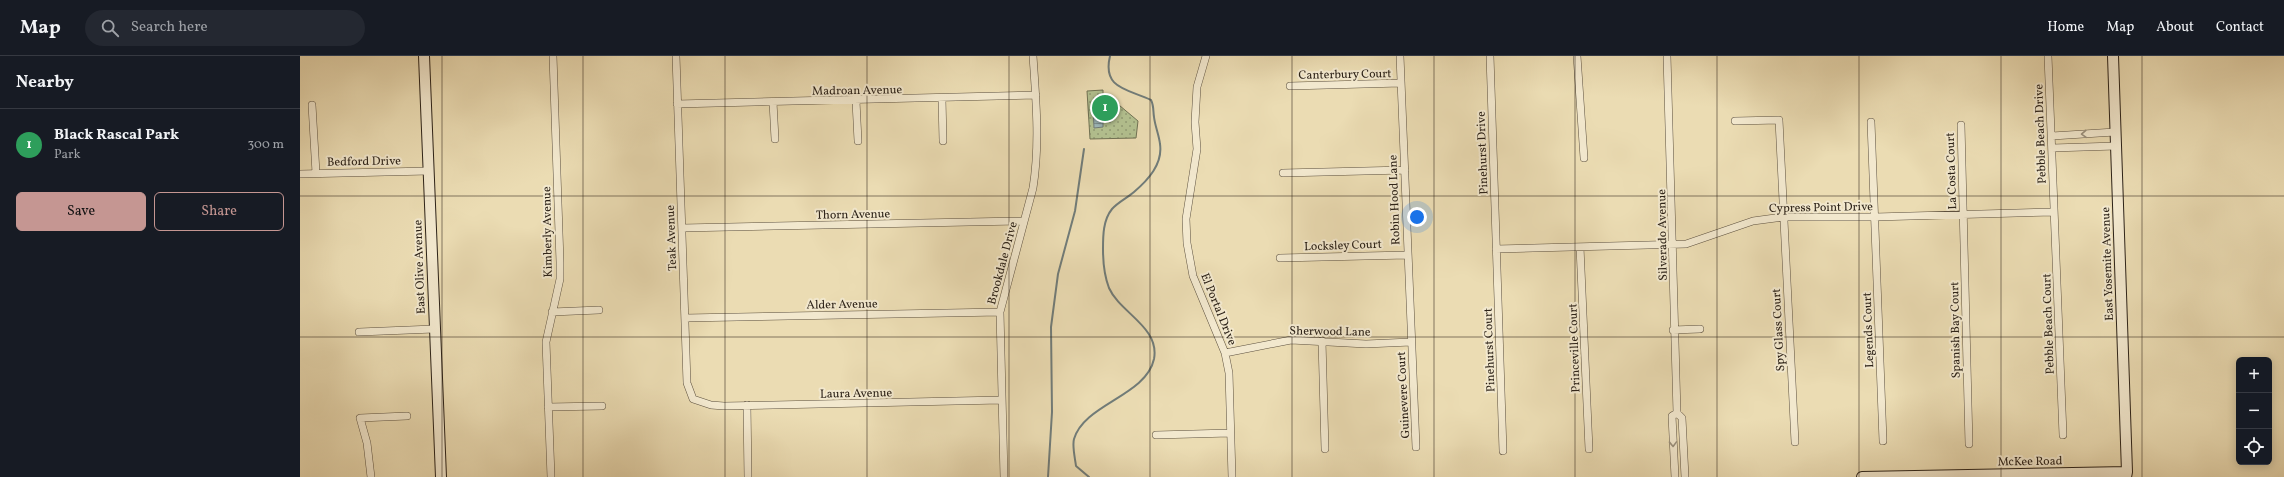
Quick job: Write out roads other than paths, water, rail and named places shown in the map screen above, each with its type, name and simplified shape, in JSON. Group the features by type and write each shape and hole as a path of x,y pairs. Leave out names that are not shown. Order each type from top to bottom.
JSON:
{"main road":[{"name":"East Olive Avenue","path":"424,56 440,477"},
{"name":"East Yosemite Avenue","path":"2113,56 2128,475"},
{"name":"McKee Road","path":"1862,477 2128,475"}],"street":[{"name":"Kimberly Avenue","path":"551,477 546,342 560,279 553,56"},
{"name":"Teak Avenue","path":"676,56 687,383 692,399 711,405"},
{"name":"Brookdale Drive","path":"1004,477 1000,312 1033,188 1038,152 1033,56"},
{"name":"El Portal Drive","path":"1206,56 1197,86 1195,122 1197,149 1186,219 1187,243 1193,276 1225,353 1230,385 1232,477"},
{"name":"Robin Hood Lane","path":"1400,56 1411,342"},
{"name":"Pinehurst Drive","path":"1490,56 1496,249"},
{"path":"1577,56 1584,158"},
{"name":"Silverado Avenue","path":"1667,56 1674,245 1674,330 1677,413 1682,418 1685,477"},
{"name":"Pebble Beach Drive","path":"2048,56 2054,212"},
{"name":"Canterbury Court","path":"1290,86 1401,83"},
{"name":"Madroan Avenue","path":"677,104 1036,96"},
{"path":"942,99 943,141"},
{"path":"856,101 858,141"},
{"path":"773,102 775,139"},
{"path":"312,105 316,173"},
{"name":"Spy Glass Court","path":"1735,121 1779,120 1795,442"},
{"name":"Legends Court","path":"1871,122 1883,441"},
{"name":"La Costa Court","path":"1961,125 1964,215"},
{"path":"2052,136 2115,132"},
{"path":"2052,148 2116,146"},
{"path":"1283,173 1405,170"},
{"name":"Bedford Drive","path":"300,174 428,171"},
{"name":"Cypress Point Drive","path":"1496,249 1674,245 1705,239 1753,221 1783,217 1875,218 2054,212"},
{"name":"Pebble Beach Court","path":"2054,212 2063,435"},
{"name":"Spanish Bay Court","path":"1964,215 1969,444"},
{"name":"Thorn Avenue","path":"682,228 1024,221"},
{"name":"Princeville Court","path":"1580,247 1589,449"},
{"name":"Pinehurst Court","path":"1496,249 1503,451"},
{"name":"Locksley Court","path":"1280,258 1407,254"},
{"path":"552,312 599,310"},
{"name":"Alder Avenue","path":"685,318 1000,312"},
{"path":"359,332 434,329"},
{"path":"1674,330 1700,329"},
{"name":"Sherwood Lane","path":"1225,353 1291,340 1366,344 1411,342"},
{"path":"1322,341 1325,449"},
{"name":"Guinevere Court","path":"1411,342 1416,447"},
{"name":"Laura Avenue","path":"711,405 1001,400"},
{"path":"747,405 748,477"},
{"path":"548,407 602,406"},
{"name":"Silverado Avenue","path":"1675,477 1672,416 1677,413"},
{"path":"371,477 367,443 360,418 406,416"},
{"path":"1156,435 1230,433"}],"water":[{"path":"1103,103 1103,127 1094,128 1093,104"}],"waterway":[{"path":"1089,477 1076,466 1073,442 1080,427 1090,417 1140,382 1149,372 1154,359 1154,348 1151,338 1138,321 1114,297 1109,288 1104,269 1103,239 1105,223 1109,213 1117,204 1139,187 1149,177 1157,165 1160,151 1159,137 1151,100 1126,90 1113,82 1109,67 1110,56"},
{"path":"1048,477 1052,412 1051,327 1058,274 1075,211 1084,149"}],"place":[{"name":"Black Rascal Park","path":"1105,108"}]}
